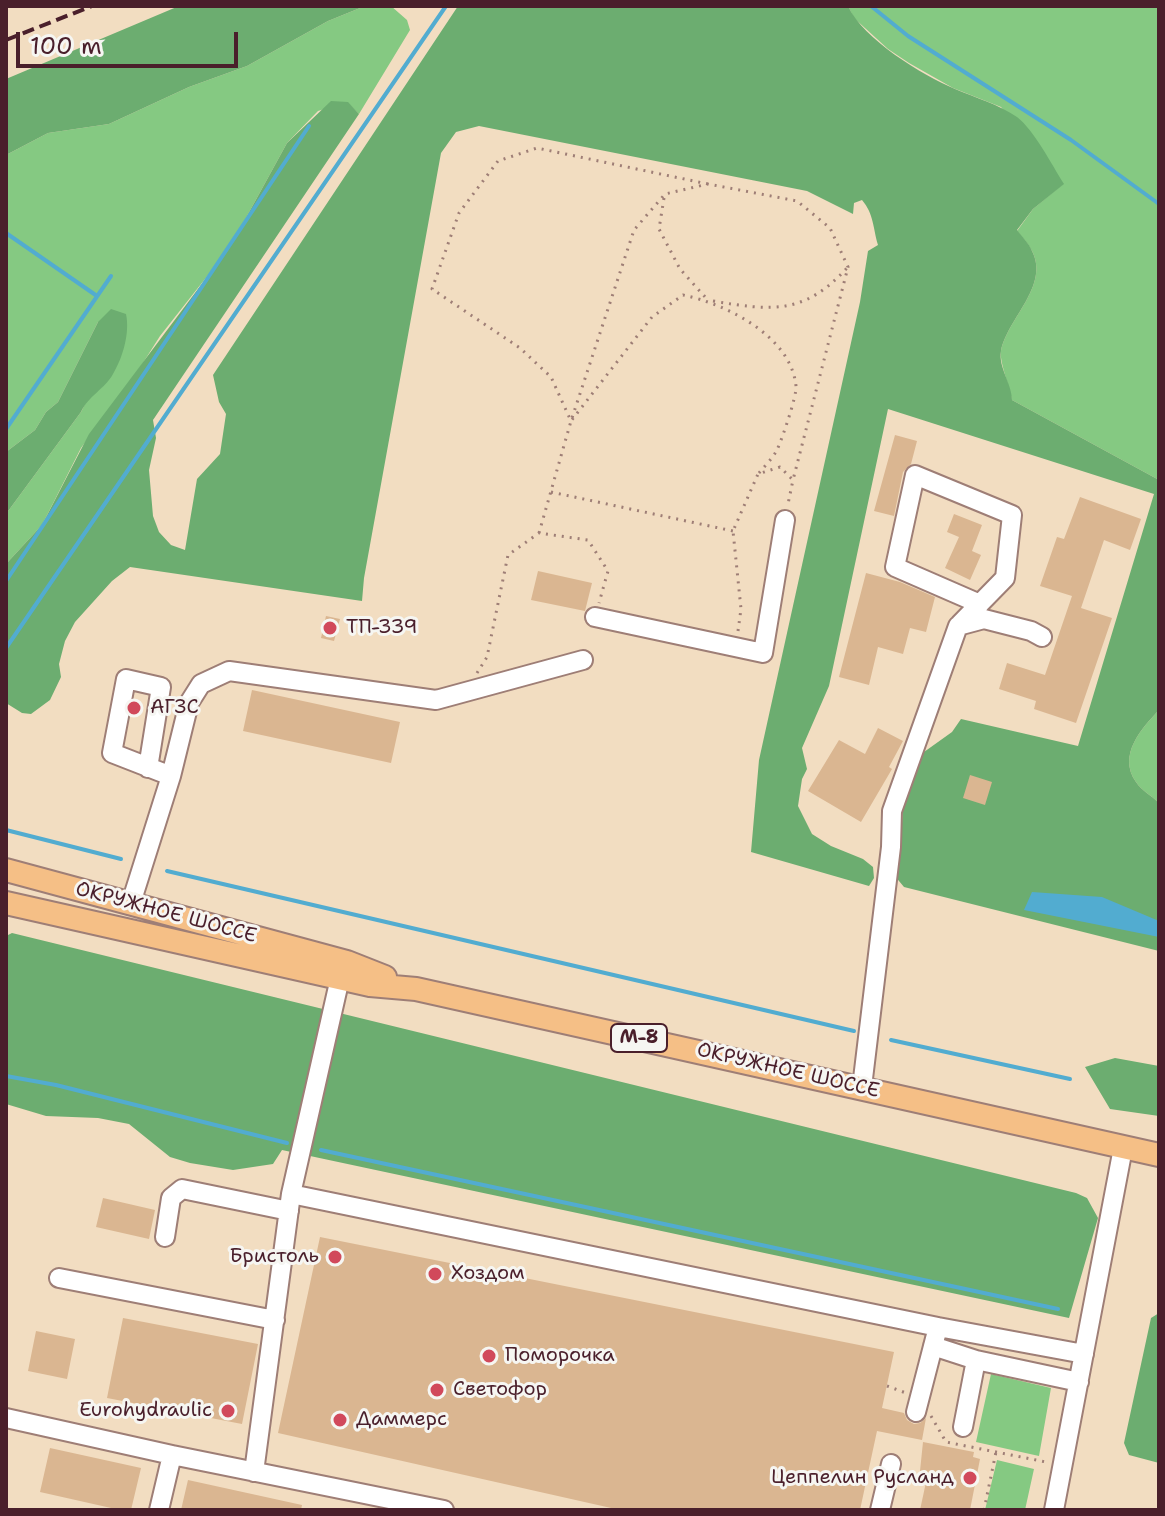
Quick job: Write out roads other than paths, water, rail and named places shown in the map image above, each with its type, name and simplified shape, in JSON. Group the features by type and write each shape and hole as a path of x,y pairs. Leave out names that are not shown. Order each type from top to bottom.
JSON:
{"main road":[{"name":"ОКРУЖНОЕ ШОССЕ","path":"6,870 347,962 416,989"},
{"name":"ОКРУЖНОЕ ШОССЕ","path":"6,903 370,985 416,989 1159,1155"}],"lane":[{"path":"862,1087 889,863 892,811 958,626 980,604 1005,578 1012,515 915,475 895,567 980,604"},
{"path":"595,617 763,653 785,520"},
{"path":"958,626 984,619 1031,631 1042,637"},
{"path":"131,903 171,776 189,703 201,684 229,671 436,700 583,660"},
{"path":"148,768 161,687 126,679 112,753 148,768 171,776"},
{"path":"254,1472 290,1202 340,978"},
{"path":"1054,1510 1123,1148"},
{"path":"165,1237 171,1198 182,1189 290,1202 1084,1354"},
{"path":"59,1278 275,1320"},
{"path":"918,1405 938,1327"},
{"path":"933,1346 976,1360 1079,1382"},
{"path":"963,1427 976,1360"},
{"path":"6,1418 444,1510"},
{"path":"159,1510 172,1455"},
{"path":"880,1510 891,1464"}],"water":[{"path":"1032,892 1102,897 1159,921 1159,937 1024,910"}],"waterway":[{"path":"6,648 446,6"},
{"path":"871,6 908,36 1071,140 1159,204"},
{"path":"6,581 309,126"},
{"path":"6,233 97,296"},
{"path":"6,429 111,276"},
{"path":"6,830 121,859"},
{"path":"167,871 854,1031"},
{"path":"891,1040 1070,1079"},
{"path":"6,1076 56,1085 287,1143"},
{"path":"321,1150 1058,1309"}],"railway":[{"path":"6,40 92,6"}],"place":[{"name":"ТП-339","path":"330,628"},
{"name":"АГЗС","path":"134,708"},
{"name":"Бристоль","path":"335,1257"},
{"name":"Хоздом","path":"435,1274"},
{"name":"Поморочка","path":"489,1356"},
{"name":"Светофор","path":"437,1390"},
{"name":"Eurohydraulic","path":"228,1411"},
{"name":"Даммерс","path":"340,1420"},
{"name":"Цеппелин Русланд","path":"970,1478"}]}
